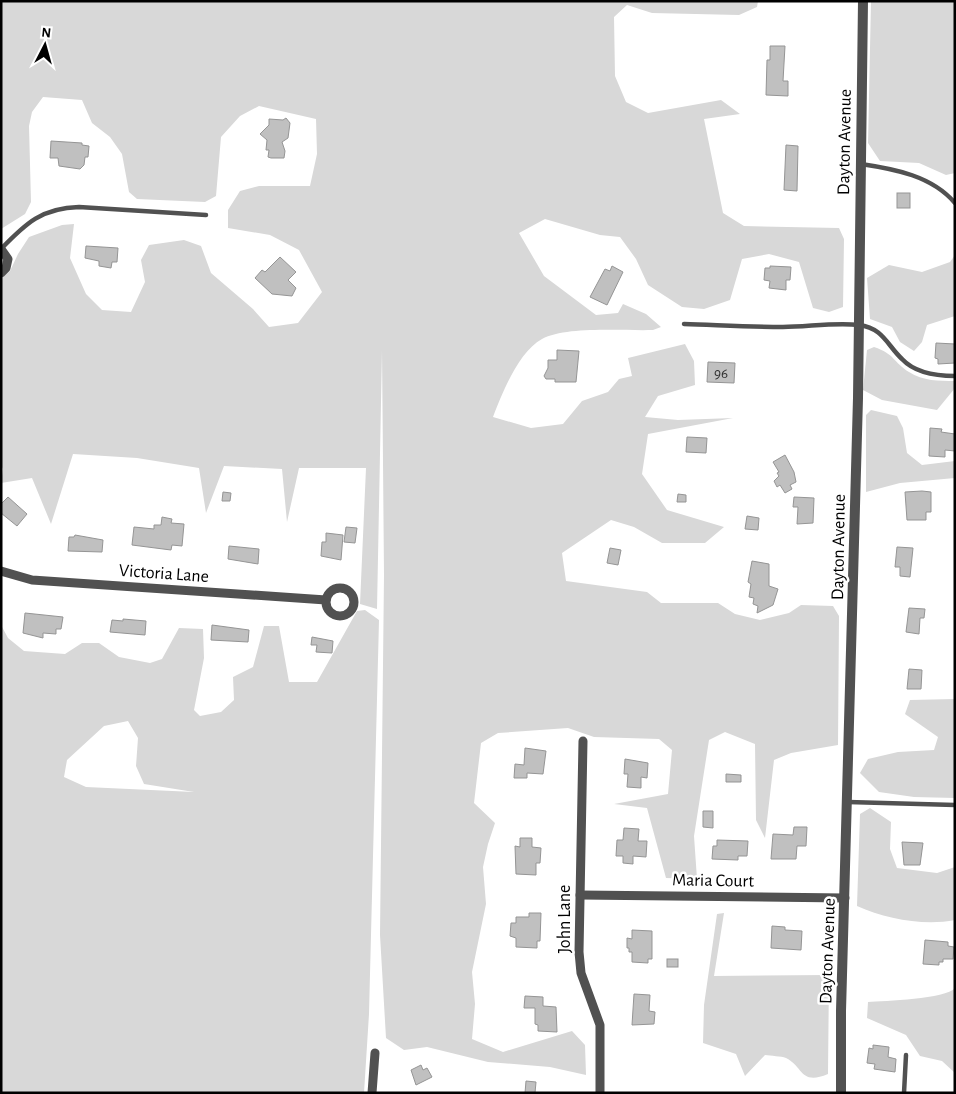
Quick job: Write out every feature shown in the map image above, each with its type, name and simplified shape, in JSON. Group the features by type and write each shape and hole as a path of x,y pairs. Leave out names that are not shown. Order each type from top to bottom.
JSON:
{"street":[{"name":"Dayton Avenue","path":"841,1093 841,1011 848,802 859,325 862,1"},
{"path":"1,249 6,254 8,264 1,273"},
{"name":"Victoria Lane","path":"1,571 32,580 326,600"},
{"name":"John Lane","path":"583,741 580,895 581,973 600,1025 600,1093"},
{"name":"Maria Court","path":"580,895 845,898"},
{"path":"372,1093 375,1053"}],"lane":[{"path":"860,163 916,175 947,194 955,203"},
{"path":"1,249 37,217 58,208 79,207 206,215"},
{"path":"684,324 782,327 859,325 886,338 902,361 917,369 928,374 955,376"},
{"path":"848,802 955,805"},
{"path":"904,1093 906,1055"}],"shaded area":[{"path":"1,1 758,1 757,7 739,15 652,13 627,5 614,17 615,76 626,102 648,113 721,100 740,114 704,119 723,213 744,226 839,228 844,239 843,307 829,312 813,308 799,262 769,254 742,259 730,300 704,309 682,307 648,285 636,259 620,237 600,235 545,219 519,233 544,276 596,315 618,313 623,304 646,314 661,327 653,330 565,332 542,339 525,353 518,363 493,417 531,428 563,424 582,401 608,392 619,379 632,376 628,358 685,344 694,361 695,385 658,396 645,417 678,420 733,418 648,434 642,474 667,510 724,527 705,543 662,543 634,527 611,520 562,553 566,581 647,592 661,603 718,603 735,614 760,620 789,613 801,605 833,606 839,616 838,745 791,753 774,760 765,838 756,820 755,744 725,732 709,740 694,836 697,879 666,878 647,808 614,804 668,794 672,750 659,739 594,737 568,728 498,733 481,743 474,803 495,823 483,867 486,904 472,972 475,1004 472,1039 503,1052 572,1031 585,1045 586,1075 550,1067 488,1062 427,1047 404,1050 386,1038 380,935 384,575 382,350 377,609 360,604 366,468 299,468 287,522 282,469 224,466 206,513 199,468 137,458 73,454 51,524 32,478 1,483 3,469 1,465 1,279 10,271 29,237 62,225 74,224 70,258 86,294 102,310 131,312 145,282 141,260 149,245 184,240 201,246 211,273 253,309 269,327 298,323 322,292 299,250 270,235 228,228 228,210 240,191 259,186 310,186 317,154 316,119 259,106 240,116 221,137 216,196 205,202 137,199 129,192 122,154 110,137 92,123 82,100 43,97 32,112 29,126 31,202 25,214 1,229"},
{"path":"871,1 955,1 955,173 946,175 919,163 880,161 868,143"},
{"path":"955,255 955,316 927,325 922,342 914,351 900,342 892,327 870,319 867,278 889,265 922,272 950,262"},
{"path":"874,347 886,352 914,375 931,380 955,381 955,388 937,410 882,400 863,390 867,350"},
{"path":"871,410 897,416 903,428 907,453 922,465 955,461 955,478 900,483 866,492 866,415"},
{"path":"365,610 379,620 369,1014 364,1093 1,1093 1,625 8,638 24,651 65,654 82,643 99,643 119,657 150,663 162,659 179,628 203,629 204,658 194,710 200,716 221,712 234,700 233,677 253,667 264,626 279,626 289,682 317,682 357,611","holes":["128,721 138,738 136,766 144,784 194,792 86,787 64,777 67,760 104,726"]},
{"path":"955,699 955,798 914,797 879,792 860,773 868,759 898,752 934,750 938,737 905,714 910,700"},
{"path":"870,808 891,822 890,849 897,868 937,873 955,867 955,920 918,922 880,915 857,906 860,814"},
{"path":"724,913 714,976 829,975 828,1074 812,1078 803,1073 792,1061 786,1058 765,1055 745,1076 736,1054 703,1043 704,1005 717,914"},
{"path":"955,988 955,1073 942,1061 920,1056 906,1035 867,1018 868,1002 928,997 949,992"}],"building":[{"path":"770,46 785,46 783,81 788,81 788,96 766,95 767,60 770,60"},
{"path":"286,118 290,123 288,138 282,142 285,151 284,158 268,157 269,150 266,150 267,140 260,134 269,125 269,119 283,120"},
{"path":"51,141 82,143 82,145 89,146 88,157 85,157 84,165 80,169 59,166 58,158 50,158"},
{"path":"786,145 798,146 797,191 784,190"},
{"path":"897,193 910,193 910,208 897,208"},
{"path":"86,246 118,248 117,262 112,262 111,268 99,266 99,261 85,258"},
{"path":"280,257 296,272 288,280 296,288 292,296 272,294 255,278 262,270 265,272"},
{"path":"612,266 623,272 607,305 590,297 605,269 610,271"},
{"path":"770,266 791,267 790,280 786,280 786,290 769,288 770,281 764,280 765,268 770,268"},
{"path":"936,343 955,344 955,363 938,364 938,359 935,358"},
{"path":"557,350 579,351 576,382 555,382 555,379 546,379 544,376 548,368 548,360 557,360"},
{"path":"708,362 735,363 734,383 707,382"},
{"path":"930,428 942,429 941,432 955,434 955,451 945,450 945,457 929,456"},
{"path":"687,437 707,438 706,453 686,452"},
{"path":"785,455 794,472 796,482 790,485 792,489 785,493 780,485 777,487 774,481 779,476 777,473 779,472 773,462"},
{"path":"223,492 231,493 230,501 222,501"},
{"path":"905,492 931,492 931,512 926,512 926,520 907,520"},
{"path":"678,494 686,495 686,502 677,502"},
{"path":"8,497 27,514 17,526 1,513 1,504"},
{"path":"794,497 814,498 813,523 797,524 798,507 793,507"},
{"path":"747,516 759,518 758,530 745,529"},
{"path":"162,517 172,519 171,523 184,524 182,546 172,545 171,550 132,545 134,527 154,529 154,525 161,525"},
{"path":"346,527 357,528 355,543 344,542"},
{"path":"326,533 343,535 341,560 321,556 322,542 326,542"},
{"path":"75,535 103,540 102,552 68,551 69,537 74,537"},
{"path":"229,546 259,549 258,564 228,559"},
{"path":"897,547 913,548 910,577 900,576 900,567 895,567"},
{"path":"610,548 621,550 618,565 607,563"},
{"path":"752,561 769,564 769,586 778,589 773,605 757,613 758,606 753,604 754,598 749,597 751,584 748,582"},
{"path":"909,608 925,609 924,618 920,618 919,634 906,632"},
{"path":"25,613 63,617 61,629 56,629 56,634 43,633 43,638 23,633"},
{"path":"123,619 146,621 145,635 110,632 112,620 123,621"},
{"path":"212,625 249,630 248,642 211,640"},
{"path":"312,637 333,641 332,653 316,652 317,645 311,645"},
{"path":"909,669 922,670 921,689 907,689"},
{"path":"525,748 546,751 543,774 527,773 527,778 514,778 515,764 524,765"},
{"path":"625,759 648,763 647,778 641,777 641,788 627,787 628,774 624,774"},
{"path":"726,774 741,775 741,782 726,782"},
{"path":"703,811 713,811 713,828 703,827"},
{"path":"794,827 807,827 806,846 797,846 796,859 771,859 773,834 793,835"},
{"path":"624,828 639,829 638,841 647,841 646,857 633,856 633,864 623,863 623,856 616,856 617,840 623,840"},
{"path":"520,838 532,838 532,847 541,848 540,863 536,863 536,875 516,874 515,846 520,847"},
{"path":"717,840 748,841 747,856 738,856 738,860 712,859 713,846 717,846"},
{"path":"902,842 923,843 920,865 904,865"},
{"path":"529,913 541,913 540,941 537,941 537,948 516,947 516,938 510,936 511,923 516,923 516,917 529,917"},
{"path":"772,926 785,927 785,930 802,931 801,950 771,948"},
{"path":"632,930 652,931 652,959 648,959 648,963 632,962 632,952 629,952 629,948 627,948 627,938 632,939"},
{"path":"925,940 948,942 948,946 954,947 953,959 943,959 943,962 939,962 939,965 923,964"},
{"path":"667,959 678,959 678,967 667,967"},
{"path":"634,994 650,995 649,1011 655,1012 654,1024 632,1025"},
{"path":"525,996 543,997 543,1006 556,1007 557,1032 538,1031 538,1025 535,1024 535,1008 524,1008"},
{"path":"873,1045 889,1047 888,1057 896,1059 895,1072 874,1069 875,1064 867,1063 869,1048 873,1049"},
{"path":"421,1065 423,1070 427,1068 432,1077 416,1085 411,1070"},
{"path":"526,1081 536,1082 535,1093 525,1093"}]}
